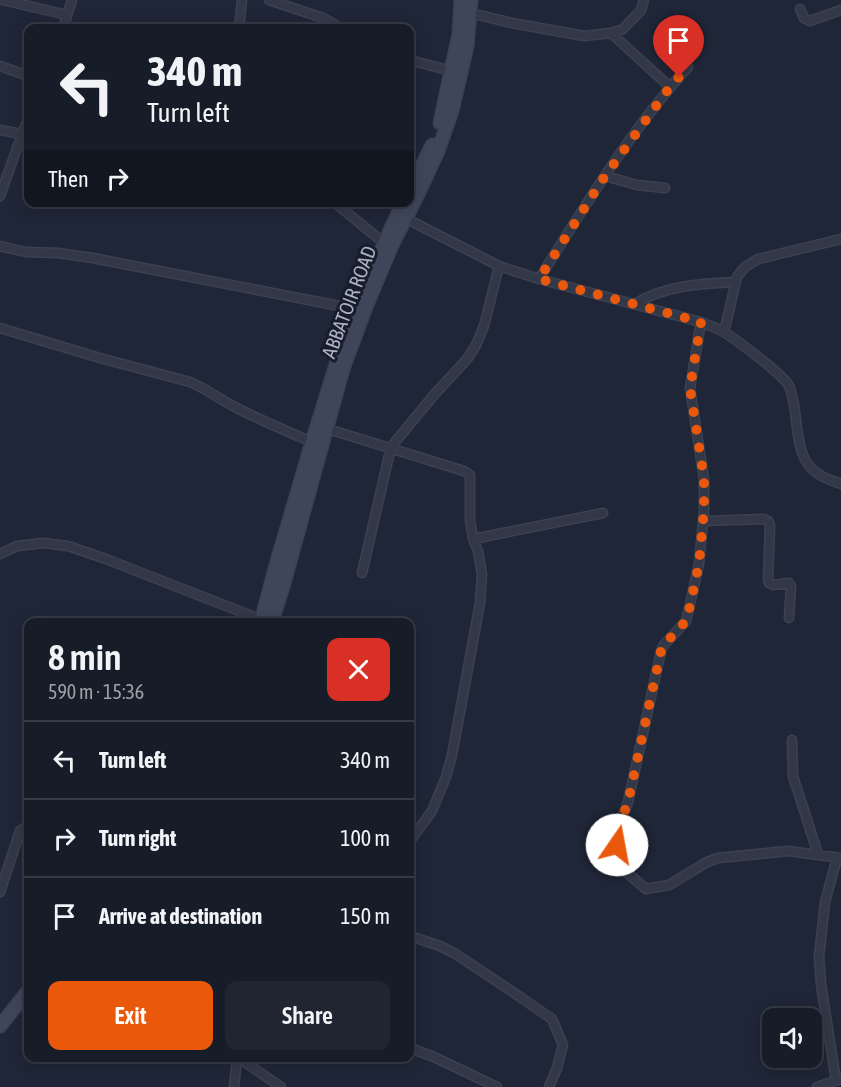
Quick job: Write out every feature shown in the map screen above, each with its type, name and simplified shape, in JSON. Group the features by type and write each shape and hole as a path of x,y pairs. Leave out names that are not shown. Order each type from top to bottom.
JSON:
{"street":[{"path":"3,0 67,15"},
{"path":"66,24 72,0"},
{"path":"240,24 242,0"},
{"path":"269,0 334,24"},
{"path":"414,182 435,137 444,108 459,34 461,0"},
{"path":"471,6 512,23 584,36 611,33 623,29 641,10 644,0"},
{"name":"ABBATOIR ROAD","path":"414,201 438,151 452,111 466,46 471,6"},
{"path":"800,9 804,18 810,21 841,10"},
{"path":"611,33 670,87"},
{"path":"414,61 451,71"},
{"path":"0,66 24,75"},
{"path":"539,279 605,176 670,87 688,67"},
{"path":"0,196 24,129"},
{"path":"0,130 22,134"},
{"path":"605,176 637,185 665,188"},
{"path":"340,207 384,243"},
{"name":"ABBATOIR ROAD","path":"266,618 276,565 347,329 401,207"},
{"name":"ABBATOIR ROAD","path":"267,618 284,583 343,369 392,245 411,207"},
{"path":"405,218 499,266 539,279 701,322 723,332 776,372 788,384 794,399 799,445 808,463 818,474 841,484"},
{"path":"723,332 737,278 745,267 758,259 841,239"},
{"path":"0,246 26,252 93,258 355,309"},
{"path":"362,573 391,447 468,358 476,345 484,326 499,266"},
{"path":"634,304 648,296 669,290 701,284 736,282"},
{"path":"701,322 690,388 704,479 699,564 686,621 661,651 617,845 625,871 646,889 669,885 707,862 718,858 788,850 839,858 825,902 819,957 821,984 839,1080 817,1087"},
{"path":"0,328 190,382 203,387 231,405 312,442"},
{"path":"328,429 391,447 470,475 470,520 482,573 480,603 446,777 432,811 414,836"},
{"path":"473,539 603,513"},
{"path":"703,521 764,519 768,521 770,525 768,580 773,585 789,584 791,586 789,618"},
{"path":"0,554 17,546 43,543 68,546 255,618"},
{"path":"792,740 793,776 818,854"},
{"path":"0,892 20,831 24,828"},
{"path":"414,937 454,953 552,1019 563,1045 549,1087"},
{"path":"0,1015 24,986"},
{"path":"0,1026 24,996"},
{"path":"414,1050 497,1087"},
{"path":"234,1087 237,1062"},
{"path":"244,1062 281,1087"}],"route":[{"path":"617,845 661,651 686,621 699,564 704,510 704,479 690,388 701,322 539,279 605,176 679,77"}]}
